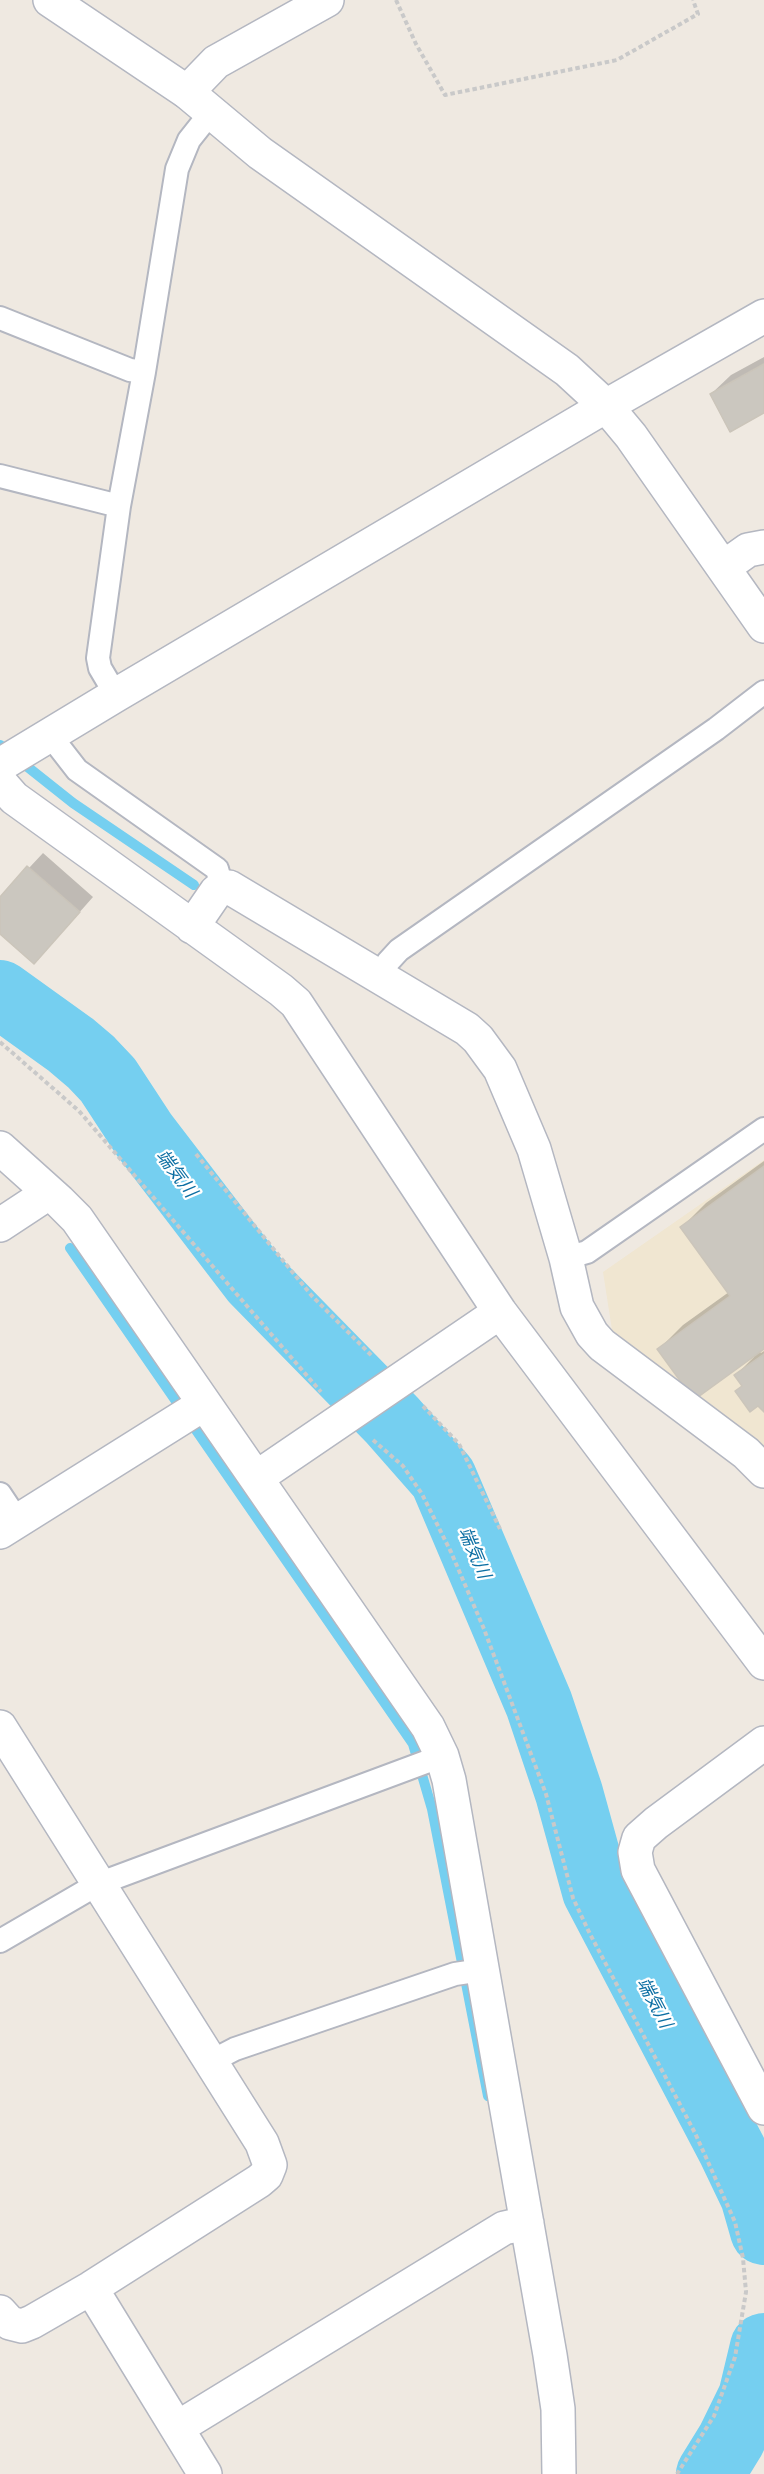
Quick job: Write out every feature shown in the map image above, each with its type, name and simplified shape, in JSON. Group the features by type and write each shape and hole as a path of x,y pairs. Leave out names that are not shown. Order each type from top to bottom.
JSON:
{"street":[{"path":"50,0 199,101 260,153 567,370 606,406 631,436 764,626"},
{"path":"199,101 216,62 327,0"},
{"path":"0,765 606,406 764,316"},
{"path":"724,567 748,550 764,547"},
{"path":"0,782 14,798 296,1003 500,1312 764,1663"},
{"path":"192,927 216,892 222,887 228,887 467,1029 488,1052 511,1091 534,1149 566,1258 577,1307 592,1334 602,1345 746,1453 764,1471"},
{"path":"0,1148 77,1220 429,1727 442,1756 449,1780 558,2409 559,2474"},
{"path":"0,1225 41,1198 46,1190"},
{"path":"256,1478 500,1312"},
{"path":"9,1527 204,1404"},
{"path":"0,1726 262,2143 270,2165 266,2175 259,2181 91,2288 22,2326 10,2323 0,2312"},
{"path":"764,1743 656,1823 639,1838 635,1852 638,1870 764,2108"},
{"path":"177,2428 504,2228 526,2223"},
{"path":"91,2288 206,2474"}],"lane":[{"path":"116,695 100,668 98,658 119,506 144,372 177,169 189,140 199,101"},
{"path":"0,318 130,370 144,372"},
{"path":"0,476 119,506"},
{"path":"380,978 388,962 399,950 716,729 764,692"},
{"path":"49,735 77,770 217,869 222,887"},
{"path":"566,1258 587,1252 764,1130"},
{"path":"0,1494 9,1527"},
{"path":"0,1941 98,1884 442,1756"},
{"path":"210,2062 235,2049 455,1974 482,1970"}],"path":[{"path":"396,0 416,44 445,95 617,60 698,14 693,0"},
{"path":"196,1154 312,1296 395,1383 459,1444 500,1529"}],"shaded area":[{"path":"764,1160 764,1462 612,1330 603,1272"}],"building":[{"path":"764,364 764,413 730,432 710,394"},
{"path":"27,866 80,912 34,964 0,934 0,897"},
{"path":"764,1166 764,1349 694,1400 657,1349 730,1296 680,1227"},
{"path":"764,1354 764,1412 758,1406 750,1412 735,1391 742,1386 734,1375"}],"waterway":[{"path":"0,745 73,803 194,885"},
{"name":"端気川","path":"0,994 71,1045 108,1080 144,1135 255,1280 392,1420 443,1478 539,1704 569,1793 596,1891 732,2150 754,2196 764,2231"},
{"path":"70,1248 413,1744 432,1809 488,2096"},
{"name":"端気川","path":"710,2474 731,2440 752,2397 764,2347"}]}
